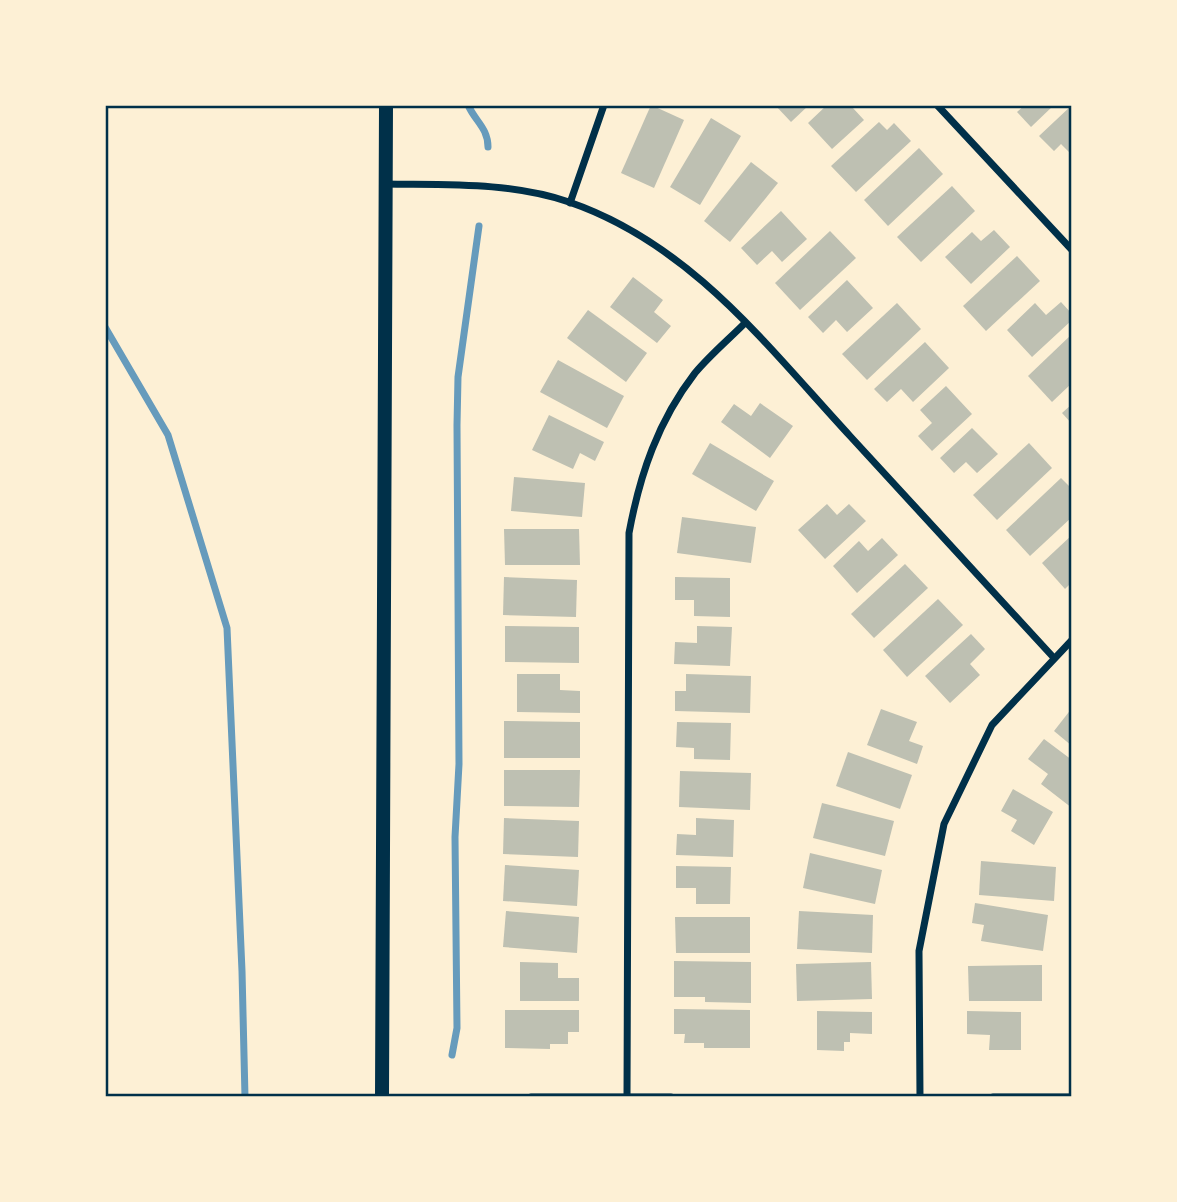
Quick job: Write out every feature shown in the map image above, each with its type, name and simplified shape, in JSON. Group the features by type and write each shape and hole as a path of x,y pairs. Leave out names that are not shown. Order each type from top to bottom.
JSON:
{"main road":[{"path":"382,1097 386,105"}],"street":[{"path":"570,202 604,105"},
{"path":"937,105 1072,250"},
{"path":"386,184 442,184 535,193 570,202 627,228 662,250 699,277 745,323 1054,658"},
{"path":"627,1096 629,533 642,475 669,412 696,373 745,323"},
{"path":"920,1097 919,951 944,824 992,724 1072,640"},
{"path":"531,1097 671,1097"},
{"path":"993,1097 1072,1097"}],"building":[{"path":"651,105 684,120 654,188 621,173"},
{"path":"775,105 809,105 791,122"},
{"path":"827,105 854,105 852,107 864,120 832,149 808,123"},
{"path":"1025,105 1054,105 1031,127 1017,112"},
{"path":"1072,105 1072,153 1061,144 1054,151 1039,136"},
{"path":"711,118 741,136 700,205 670,187"},
{"path":"879,122 887,130 894,123 911,141 856,192 831,166"},
{"path":"919,148 943,174 888,226 864,200"},
{"path":"751,162 778,183 730,242 704,221"},
{"path":"952,186 975,211 921,262 897,237"},
{"path":"781,211 807,239 782,262 772,251 757,265 741,248"},
{"path":"994,230 1010,247 971,284 945,257 972,232 981,241"},
{"path":"830,231 856,258 800,310 775,283"},
{"path":"1017,256 1040,281 986,331 963,306"},
{"path":"633,277 663,300 654,312 671,326 657,343 610,307"},
{"path":"847,280 873,308 847,332 836,320 823,333 808,317"},
{"path":"1061,302 1072,314 1072,320 1032,357 1007,330 1035,303 1046,315"},
{"path":"897,303 921,329 867,380 842,354"},
{"path":"588,310 647,353 626,382 567,338"},
{"path":"1072,334 1072,383 1052,402 1028,376"},
{"path":"925,342 949,368 913,402 901,389 887,402 874,389"},
{"path":"558,360 624,396 607,428 540,392"},
{"path":"946,386 972,414 932,451 918,436 932,423 920,410"},
{"path":"760,403 793,426 770,458 721,422 734,404 751,416"},
{"path":"1072,404 1072,424 1062,413"},
{"path":"549,415 604,442 595,461 580,453 573,469 532,450"},
{"path":"972,428 998,454 977,473 966,462 954,473 940,458"},
{"path":"710,443 774,481 756,511 692,474"},
{"path":"1029,443 1052,468 997,520 973,495"},
{"path":"514,477 585,483 582,517 511,511"},
{"path":"1061,478 1072,489 1072,517 1030,556 1006,530"},
{"path":"827,504 837,515 849,504 866,521 825,559 798,530"},
{"path":"682,517 756,527 751,563 677,553"},
{"path":"504,529 579,529 580,565 505,565"},
{"path":"1072,535 1072,582 1065,589 1042,563"},
{"path":"882,538 898,555 857,593 833,566 859,541 868,551"},
{"path":"905,564 928,588 874,638 851,614"},
{"path":"504,577 577,580 576,617 503,615"},
{"path":"675,577 730,578 730,617 694,616 694,600 675,600"},
{"path":"938,599 963,625 907,677 883,650"},
{"path":"505,626 579,627 579,663 505,662"},
{"path":"697,626 732,627 730,666 674,664 675,642 697,643"},
{"path":"971,634 985,649 970,664 980,675 950,703 925,676"},
{"path":"517,674 560,674 560,690 580,691 580,713 517,712"},
{"path":"686,674 751,676 750,713 675,711 675,691 686,691"},
{"path":"1072,708 1072,746 1054,731"},
{"path":"881,709 917,722 909,741 923,746 917,764 867,745"},
{"path":"504,721 580,722 580,758 504,758"},
{"path":"677,722 731,723 730,760 694,759 694,748 676,747"},
{"path":"1044,739 1072,760 1072,808 1041,784 1048,774 1028,759"},
{"path":"848,752 912,775 900,809 836,786"},
{"path":"504,770 580,770 579,807 504,806"},
{"path":"680,771 751,773 750,810 679,807"},
{"path":"1013,789 1053,812 1034,845 1011,831 1017,820 1001,811"},
{"path":"822,803 894,821 885,856 813,838"},
{"path":"504,818 579,821 578,857 503,854"},
{"path":"696,818 734,820 733,857 676,855 677,834 696,835"},
{"path":"810,853 882,870 875,904 803,888"},
{"path":"981,861 1056,867 1054,901 979,895"},
{"path":"505,865 579,870 577,906 503,901"},
{"path":"676,866 731,867 730,904 696,904 696,888 676,888"},
{"path":"975,903 1048,915 1043,951 981,941 984,925 972,923"},
{"path":"506,911 579,917 577,953 503,947"},
{"path":"799,911 873,915 872,953 797,949"},
{"path":"675,917 750,917 750,953 676,953"},
{"path":"674,961 751,962 751,1003 705,1002 705,997 674,997"},
{"path":"520,962 558,963 558,978 579,978 579,1001 520,1001"},
{"path":"871,962 872,999 797,1001 796,964"},
{"path":"1042,965 1042,1001 969,1001 968,966"},
{"path":"674,1009 750,1010 750,1048 704,1048 704,1043 684,1043 685,1034 674,1034"},
{"path":"505,1010 579,1010 579,1032 568,1032 568,1044 550,1044 550,1049 505,1048"},
{"path":"817,1011 872,1012 872,1034 850,1033 850,1042 844,1042 844,1051 817,1050"},
{"path":"967,1011 1021,1012 1021,1050 989,1050 990,1035 967,1034"}],"waterway":[{"path":"468,105 484,130 488,147"},
{"path":"452,1055 457,1028 455,837 459,764 458,377 479,226"},
{"path":"105,327 168,435 227,628 245,1097"}]}
